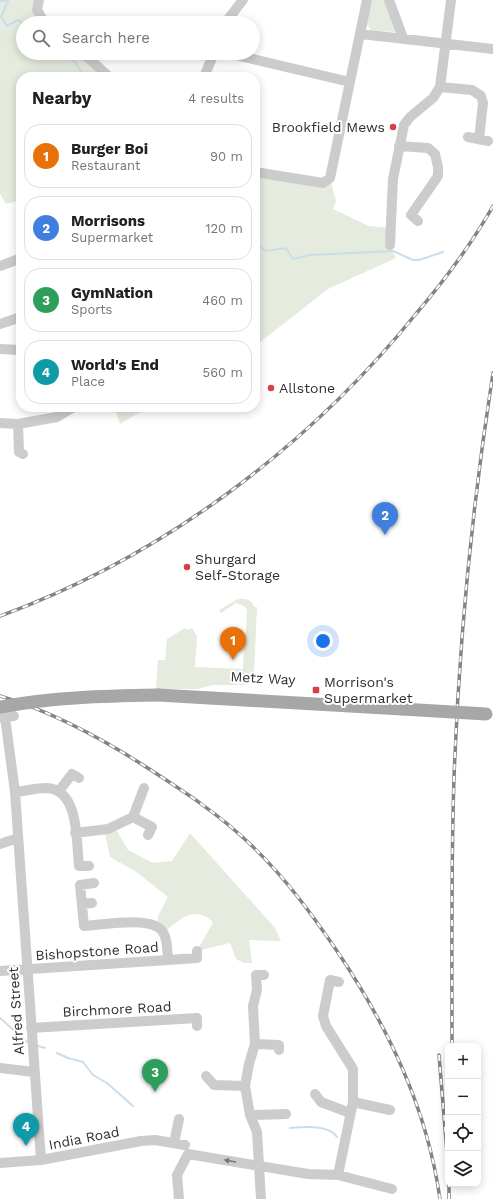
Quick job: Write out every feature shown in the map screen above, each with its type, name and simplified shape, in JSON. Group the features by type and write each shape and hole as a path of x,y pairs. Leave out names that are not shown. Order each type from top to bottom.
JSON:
{"main road":[{"name":"Metz Way","path":"5,714 22,703 79,698 158,695 489,714"}],"street":[{"path":"39,0 37,10 41,16"},
{"path":"230,16 243,0"},
{"path":"260,173 322,183 330,178 367,0"},
{"path":"389,0 403,38"},
{"path":"390,245 392,179 399,146 407,120 433,98 440,87 451,0"},
{"path":"361,34 493,49"},
{"path":"91,60 104,72"},
{"path":"206,72 211,60"},
{"path":"257,60 350,82"},
{"path":"440,87 472,90 481,96 483,103 484,140 468,137"},
{"path":"399,146 428,148 435,154 438,167 438,176 411,215 418,220"},
{"path":"0,266 16,260"},
{"path":"0,324 16,319"},
{"path":"0,350 16,350"},
{"path":"0,423 18,424 58,417 66,412"},
{"path":"18,424 18,452"},
{"name":"Alfred Street","path":"5,714 15,792 41,1160"},
{"path":"58,791 72,774 79,778"},
{"path":"15,792 46,788 58,791 69,801 73,814 79,866 89,866"},
{"path":"75,833 108,829 133,817 144,788"},
{"path":"133,817 152,827 148,835"},
{"path":"0,844 18,838"},
{"name":"Bishopstone Road","path":"94,883 80,885 84,926 146,922 160,928 166,939 168,960"},
{"path":"82,904 92,903"},
{"name":"Bishopstone Road","path":"0,971 197,958 197,952"},
{"path":"261,1199 257,1132 250,1115 245,1086 248,1064 255,1044 253,1006 256,990 256,975 264,975"},
{"path":"330,980 324,1016 326,1026 353,1069 353,1102 338,1175"},
{"name":"Birchmore Road","path":"31,1028 196,1018 197,1026"},
{"path":"255,1044 279,1044 279,1050"},
{"path":"0,1068 34,1072"},
{"path":"206,1076 214,1085 245,1086"},
{"path":"315,1094 321,1102 350,1113"},
{"path":"353,1102 390,1110"},
{"path":"250,1115 286,1114"},
{"path":"174,1143 179,1120"},
{"name":"India Road","path":"0,1163 41,1160 141,1141 155,1140 174,1143 187,1149 260,1166 308,1174 338,1175 392,1189"},
{"path":"179,1199 177,1175 187,1149"}],"shaded area":[{"path":"0,0 36,0 42,16 16,16 16,60 91,60 104,72 16,72 16,201 6,204 0,194"},
{"path":"371,0 385,0 396,30 394,32 371,30 367,24"},
{"path":"260,173 322,183 330,178 336,201 333,209 369,226 390,228 390,245 396,258 328,289 260,342"},
{"path":"116,412 140,412 120,424"},
{"path":"238,599 248,600 252,602 254,607 257,607 254,674 250,681 243,685 213,685 197,689 156,689 158,660 165,660 167,639 185,628 186,630 192,628 197,636 195,667 243,669 244,644 242,640 246,632 247,610 244,606 236,603 221,613 219,610"},
{"path":"114,826 128,850 153,863 172,861 190,833 275,928 281,941 249,940 252,963 244,963 236,959 230,943 197,951 213,922 199,914 186,916 163,933 157,927 158,916 168,897 135,871 110,857 104,829"}],"waterway":[{"path":"0,1 8,1 1,17 7,26 16,21"},
{"path":"72,60 82,72"},
{"path":"260,247 266,251 286,248 293,259 310,255 393,251 413,260 419,260 443,252"},
{"path":"0,1018 27,1042"},
{"path":"38,1046 45,1048"},
{"path":"57,1053 83,1062 93,1075 107,1083 133,1106"},
{"path":"290,1128 322,1128 328,1130 337,1137"}],"railway":[{"path":"0,616 60,592 118,563 174,530 228,493 279,453 327,410 373,364 415,315 457,262 476,235 493,206"},
{"path":"452,1043 453,811 459,676 473,524 493,373"},
{"path":"0,696 37,709 74,726 109,745 171,783 238,833 286,882 337,951 356,980 389,1039 403,1069 426,1133 440,1199"},
{"path":"439,1055 447,1151"},
{"path":"449,1187 449,1199"}],"place":[{"name":"Brookfield Mews","path":"393,127"},
{"name":"Allstone","path":"271,388"},
{"name":"Morrisons","path":"385,535"},
{"name":"Shurgard Self-Storage","path":"187,567"},
{"name":"Burger Boi","path":"233,660"},
{"name":"Morrison's Supermarket","path":"316,690"},
{"name":"GymNation","path":"155,1092"},
{"name":"World's End","path":"26,1146"}]}
